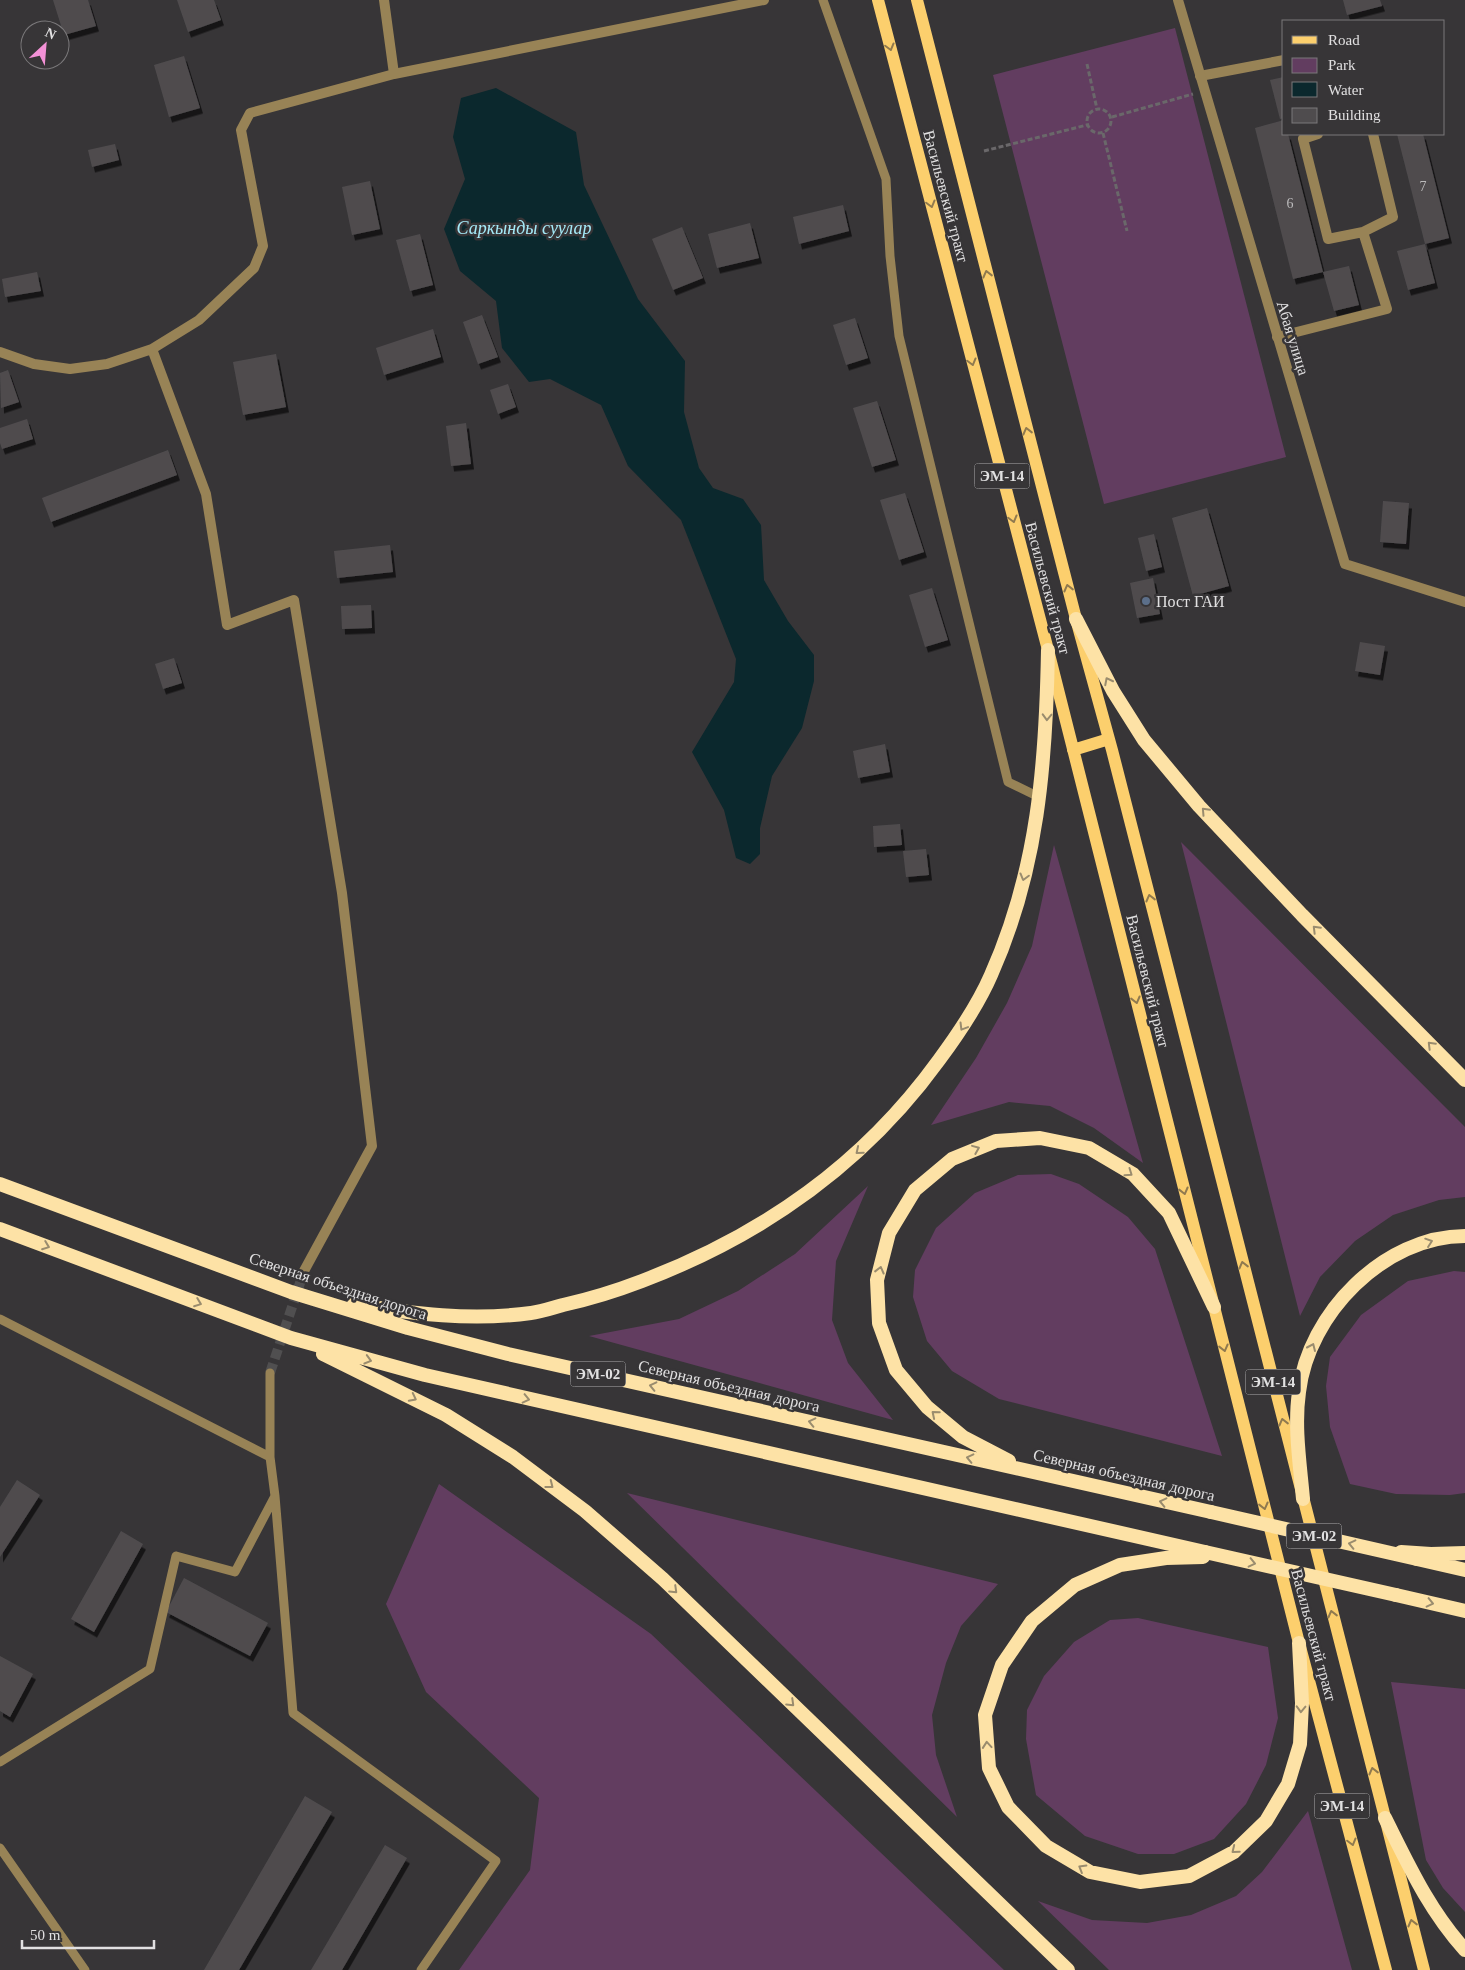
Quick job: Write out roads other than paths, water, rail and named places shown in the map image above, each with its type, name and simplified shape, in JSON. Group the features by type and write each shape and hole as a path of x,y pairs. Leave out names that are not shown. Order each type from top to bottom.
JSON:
{"highway":[{"path":"1076,619 1113,691 1144,740 1199,806 1302,915 1465,1080"},
{"path":"291,1292 382,1308 456,1317 531,1313 606,1295 683,1266 746,1234 810,1192 868,1143 920,1087 961,1030 991,976 1016,908 1033,843 1040,797 1047,721 1048,650"},
{"path":"1054,1477 1002,1458 963,1437 927,1407 896,1370 879,1323 877,1280 889,1233 915,1190 952,1159 996,1141 1040,1138 1089,1148 1133,1174 1169,1213 1214,1307"},
{"name":"Северная объездная дорога","path":"0,1184 291,1292 408,1328 508,1354 1465,1570"},
{"name":"ЭМ-02","path":"0,1229 291,1338 425,1375 1465,1611"},
{"path":"1303,1498 1298,1439 1299,1392 1310,1349 1332,1309 1365,1274 1402,1252 1446,1236 1465,1236"},
{"path":"291,1338 446,1415 514,1457 585,1511 663,1579 1068,1970"},
{"path":"1378,1550 1431,1554 1465,1553"},
{"path":"1224,1556 1166,1558 1120,1565 1075,1585 1032,1622 1002,1665 985,1715 989,1768 1008,1807 1046,1846 1090,1872 1140,1882 1189,1876 1234,1852 1266,1821 1288,1784 1300,1744 1302,1703 1299,1643"},
{"path":"1385,1818 1419,1887 1445,1928 1465,1950"}],"main road":[{"name":"Васильевский тракт","path":"878,0 1048,650 1299,1643 1386,1970"},
{"name":"Васильевский тракт","path":"917,0 1076,619 1109,739 1424,1970"},
{"path":"1073,750 1109,739"}],"street":[{"path":"384,0 394,74"},
{"path":"0,352 34,364 70,369 107,364 152,349 199,320 254,268 263,246 241,130 250,113 394,74 764,0"},
{"name":"Абая улица","path":"1178,0 1345,564 1465,602"},
{"path":"1200,76 1282,60"},
{"path":"1315,135 1304,139 1328,238 1363,232 1393,217 1373,135"},
{"path":"1277,337 1387,309 1363,232"},
{"path":"152,349 206,494 227,625 294,600 342,892 372,1146 304,1271"}],"lane":[{"path":"823,0 886,180 890,256 899,336 1008,782 1040,797"},
{"path":"0,1319 270,1456"},
{"path":"270,1373 270,1456 293,1713 496,1861 421,1970"},
{"path":"0,1762 150,1669 176,1556 235,1572 275,1496"},
{"path":"0,1848 85,1970"}],"water":[{"name":"Саркынды суулар","path":"496,88 576,132 584,185 638,299 685,361 684,412 699,468 713,488 743,499 761,525 764,580 788,621 814,655 814,681 802,728 772,776 760,828 760,854 750,864 736,858 724,810 692,752 734,682 736,659 681,520 628,466 601,405 550,379 529,382 502,348 496,301 460,271 444,229 465,179 453,137 461,98"}],"tunnel":[{"path":"270,1373 304,1271"}],"place":[{"name":"Пост ГАИ","path":"1146,601"}]}
